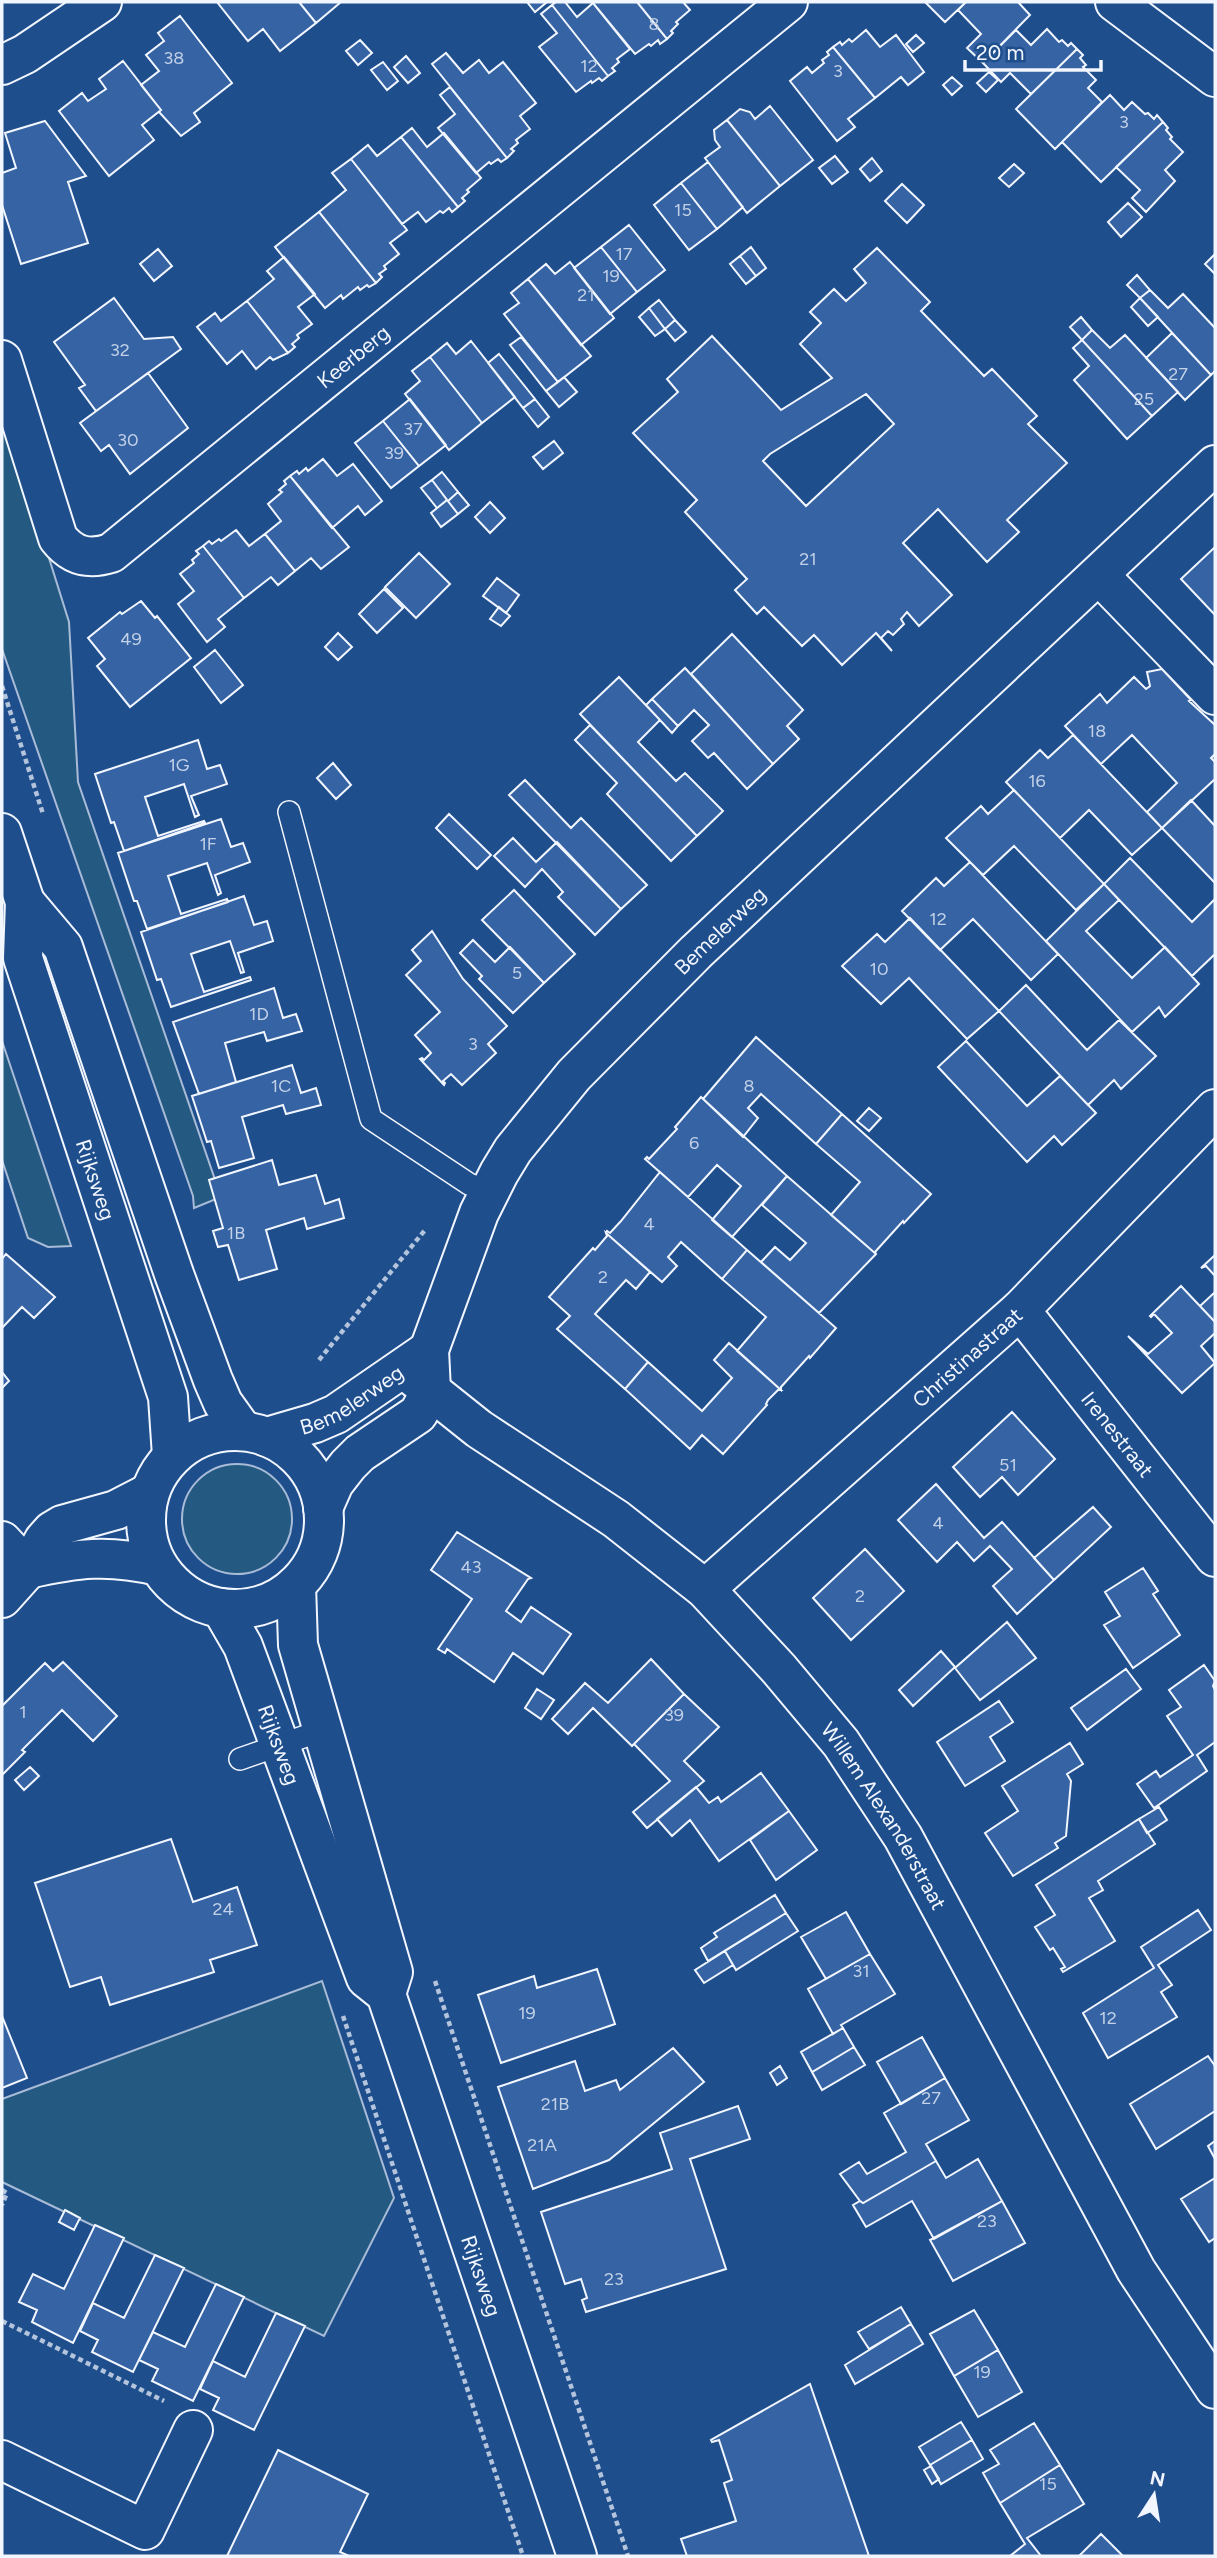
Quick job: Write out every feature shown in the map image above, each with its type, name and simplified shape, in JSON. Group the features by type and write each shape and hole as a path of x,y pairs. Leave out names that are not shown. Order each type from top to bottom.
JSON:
{"street":[{"path":"2,65 24,54 102,2"},
{"name":"Keerberg","path":"2,360 58,538 67,550 81,556 96,557 111,553 788,2"},
{"path":"1115,2 1208,58"},
{"name":"Bemelerweg","path":"323,1508 334,1483 360,1452 418,1414 421,1370 488,1192 527,1131 574,1074 696,952 1215,465"},
{"path":"1099,575 1215,695"},
{"name":"Rijksweg","path":"2,833 25,902 23,958 168,1397 172,1456"},
{"name":"Rijksweg","path":"25,902 63,947 169,1261 223,1403 255,1434"},
{"name":"Christinastraat","path":"705,1589 1020,1310 1215,1110"},
{"name":"Irenestraat","path":"1020,1310 1215,1557"},
{"name":"Bemelerweg","path":"255,1434 316,1423 421,1370"},
{"name":"Willem Alexanderstraat","path":"421,1370 480,1429 615,1519 705,1589 779,1669 841,1743 903,1837 1136,2270 1215,2389"},
{"path":"231,1430 255,1434 281,1443 305,1465 314,1478 323,1508 324,1532 311,1566 296,1586 285,1594 248,1609 221,1608 185,1594 175,1587 158,1566 148,1543 146,1505 159,1472 182,1447 205,1436 231,1430"},
{"path":"2,1598 28,1569 48,1534 56,1528 116,1510 149,1493"},
{"path":"2,1541 28,1569"},
{"path":"28,1569 96,1557 158,1566"},
{"name":"Rijksweg","path":"296,1586 298,1645 393,1972 386,1994"},
{"name":"Rijksweg","path":"221,1608 243,1646 366,1978 386,1994 577,2556"},
{"path":"5,2471 145,2530 183,2418"}],"lane":[{"path":"289,812 371,1119 469,1184 488,1192"},
{"path":"240,1759 323,1730"}],"path":[{"path":"319,1360 425,1230"},
{"path":"433,1975 628,2556"},
{"path":"340,2007 523,2556"},
{"path":"2,2190 7,2193 2,2205"},
{"path":"2,2321 183,2418"}],"shaded area":[{"path":"2,408 69,622 78,782 221,1197 194,1208 193,1196 2,649"},
{"path":"2,1041 71,1246 48,1247 28,1238 2,1160"},
{"path":"237,1464 258,1468 276,1480 288,1498 292,1519 288,1540 276,1558 258,1570 237,1574 216,1570 198,1558 186,1540 182,1519 186,1498 198,1480 216,1468"},
{"path":"322,1981 394,2198 324,2336 2,2182 2,2099"}],"building":[{"path":"217,2 299,2 316,23 280,51 263,29 248,41"},
{"path":"299,2 341,2 316,23"},
{"path":"527,2 547,2 535,12"},
{"path":"565,2 577,17 593,3 630,49 617,59 619,62 612,68 615,71 608,76 552,5"},
{"path":"637,2 667,39 660,44 658,40 651,46 649,44 635,54 593,3"},
{"path":"637,2 683,2 690,10 676,22 678,24 667,39"},
{"path":"925,2 966,2 945,22"},
{"path":"966,2 1018,2 1030,15 983,63 967,48 981,34 958,10"},
{"path":"552,5 608,76 602,81 599,78 592,83 591,81 576,92 539,47 557,33 541,14"},
{"path":"180,16 232,83 194,113 200,122 181,136 159,112 161,110 141,85 159,71 146,55 164,41 158,33"},
{"path":"1047,29 1059,42 1062,40 1068,46 1071,43 1077,49 1031,94 1010,73 1001,82 983,63 1016,30 1031,45"},
{"path":"866,30 880,47 896,35 924,72 908,85 901,77 875,98 833,47 840,42 842,45 849,39 852,42"},
{"path":"916,35 924,43 913,52 906,44"},
{"path":"360,40 372,53 358,65 346,51"},
{"path":"833,47 875,98 848,119 855,127 837,141 790,81 807,67 812,73 824,63 822,60 829,55 827,52"},
{"path":"1077,49 1083,55 1080,58 1086,65 1083,67 1096,80 1088,88 1102,102 1055,149 1016,109"},
{"path":"446,53 463,73 479,60 489,73 503,62 536,103 520,116 530,129 516,140 518,143 511,149 514,151 507,158 432,64"},
{"path":"406,56 420,73 408,83 394,67"},
{"path":"123,61 161,110 142,125 154,140 109,176 59,111 82,93 88,101 106,89 99,79"},
{"path":"383,62 398,81 387,90 371,70"},
{"path":"989,72 998,80 986,92 977,83"},
{"path":"952,77 962,86 952,95 943,85"},
{"path":"450,87 507,158 501,162 498,159 491,164 489,162 476,173 438,128 455,114 440,95"},
{"path":"1110,95 1124,110 1132,102 1145,114 1148,113 1154,119 1157,115 1163,122 1101,182 1062,142"},
{"path":"770,106 813,160 780,186 727,120 740,109 750,112 755,119"},
{"path":"727,120 780,186 747,213 705,158 720,147 715,140 714,130"},
{"path":"45,121 86,176 68,182 88,243 21,264 2,205 2,173 16,168 5,133"},
{"path":"1163,122 1172,137 1170,139 1183,152 1165,170 1175,181 1146,212 1132,198 1140,190 1116,167"},
{"path":"412,128 427,147 444,133 481,178 467,190 469,192 462,198 465,201 458,207 401,137"},
{"path":"401,137 458,207 452,212 449,208 443,213 440,211 426,222 418,212 402,224 351,159 368,145 377,156"},
{"path":"835,156 848,172 832,184 819,168"},
{"path":"872,158 882,171 870,181 860,169"},
{"path":"351,159 407,230 390,243 399,254 384,266 386,269 379,274 382,277 376,283 319,212 346,190 332,173"},
{"path":"708,162 743,207 717,229 681,183"},
{"path":"1014,164 1024,173 1009,187 999,178"},
{"path":"681,183 717,229 689,250 654,205"},
{"path":"902,184 924,205 907,223 885,201"},
{"path":"1128,203 1142,217 1121,237 1108,222"},
{"path":"319,212 376,283 360,290 358,287 343,299 341,295 325,308 275,247"},
{"path":"629,225 665,270 637,292 601,247"},
{"path":"601,247 637,292 610,314 574,268"},
{"path":"751,247 766,268 756,276 740,256"},
{"path":"877,248 930,302 921,311 984,376 992,369 1037,416 1028,424 1067,463 1007,520 1019,532 987,562 938,509 903,543 952,595 919,626 907,612 901,619 904,624 893,635 888,631 881,638 892,651 876,633 842,665 814,635 802,646 764,607 757,614 735,590 747,579 685,512 697,500 633,433 678,392 667,379 712,336 781,410 832,378 800,344 821,323 810,312 834,289 846,301 866,283 854,269","holes":["866,394 894,424 806,506 763,461"]},
{"path":"158,249 172,266 154,281 140,264"},
{"path":"1215,254 1215,274 1205,264"},
{"path":"740,256 756,276 746,284 730,264"},
{"path":"284,257 315,294 298,307 312,324 297,335 299,338 292,344 295,347 288,353 247,301 274,279 267,271"},
{"path":"570,262 614,318 581,345 528,279 546,264 555,274"},
{"path":"1137,275 1150,290 1140,298 1127,285"},
{"path":"528,279 591,356 558,382 504,314 519,303 511,293"},
{"path":"1150,290 1168,308 1183,294 1215,328 1215,371 1211,375 1140,298"},
{"path":"114,298 144,339 173,337 181,349 96,411 79,388 85,385 54,342"},
{"path":"1140,298 1158,317 1148,326 1131,307"},
{"path":"659,300 675,320 665,329 649,308"},
{"path":"247,301 288,353 273,360 270,357 256,369 242,351 227,364 197,327 215,313 221,321"},
{"path":"649,308 665,329 655,336 639,317"},
{"path":"1081,317 1092,330 1082,340 1070,327"},
{"path":"675,320 686,332 675,341 665,329"},
{"path":"1092,330 1110,348 1125,335 1178,392 1152,416 1082,340"},
{"path":"1172,333 1211,375 1185,400 1146,358"},
{"path":"521,337 558,382 546,391 510,345"},
{"path":"1082,340 1152,416 1127,439 1074,380 1089,366 1073,348"},
{"path":"471,341 515,397 482,423 430,357 447,343 456,354"},
{"path":"499,354 535,399 523,408 488,363"},
{"path":"430,357 482,423 449,450 405,394 420,381 412,371"},
{"path":"148,373 188,428 130,474 109,445 101,451 80,423"},
{"path":"564,377 577,392 559,407 546,391"},
{"path":"410,399 446,445 419,466 383,421"},
{"path":"535,399 549,417 538,427 523,408"},
{"path":"383,421 419,466 391,488 355,443"},
{"path":"554,441 563,453 543,469 533,457"},
{"path":"323,459 337,476 353,464 382,501 365,515 358,506 332,528 290,476 297,471 299,474 306,468 308,471"},
{"path":"442,472 458,492 448,501 432,480"},
{"path":"290,476 349,547 321,569 311,558 295,571 265,534 281,521 268,504 282,492 279,490"},
{"path":"432,480 447,500 437,508 421,488"},
{"path":"458,492 469,505 458,514 448,501"},
{"path":"447,500 458,514 441,527 431,513"},
{"path":"490,502 505,518 490,533 475,517"},
{"path":"236,530 249,546 265,534 295,571 278,585 271,577 244,598 203,546 209,541 212,544 219,539 221,541"},
{"path":"203,546 244,598 218,619 225,627 207,642 178,604 194,591 180,574 194,563 192,560 199,554 196,551"},
{"path":"1215,547 1215,615 1181,579"},
{"path":"419,553 450,584 416,618 385,587"},
{"path":"497,578 519,595 506,613 483,596"},
{"path":"384,589 403,608 377,633 359,614"},
{"path":"141,601 155,618 157,616 191,658 130,707 97,666 105,659 88,638 120,612 122,614"},
{"path":"499,607 510,616 501,626 490,619"},
{"path":"338,633 352,647 338,660 325,647"},
{"path":"732,634 803,710 787,726 799,739 773,764 691,674"},
{"path":"215,650 243,685 221,703 194,667"},
{"path":"685,668 773,764 747,789 714,753 708,758 692,741 709,725 694,710 678,726 652,699"},
{"path":"1162,669 1191,700 1189,701 1215,725 1215,754 1211,758 1215,762 1215,779 1162,828 1147,812 1177,783 1132,735 1101,764 1065,726 1100,694 1107,703 1134,677 1146,689 1150,686 1147,672"},
{"path":"619,677 660,720 638,742 676,781 685,773 723,811 697,836 580,714"},
{"path":"652,699 678,726 672,733 646,705"},
{"path":"590,725 697,836 671,861 607,794 617,783 575,740"},
{"path":"1073,735 1162,828 1132,855 1089,810 1060,838 1006,782 1040,750 1048,758"},
{"path":"198,740 207,769 220,765 227,784 191,796 199,815 195,817 184,784 145,797 158,836 204,821 205,823 124,851 114,822 111,823 95,774"},
{"path":"333,763 351,785 336,799 317,778"},
{"path":"525,780 571,828 581,818 647,885 621,909 509,795"},
{"path":"1014,790 1104,884 1076,910 1014,846 983,875 946,838 981,806 988,814"},
{"path":"1191,800 1215,826 1215,883 1162,828"},
{"path":"449,814 491,855 477,869 436,828"},
{"path":"221,819 231,847 243,843 250,862 215,875 221,893 218,895 207,863 168,876 181,914 227,899 228,902 147,929 137,901 134,901 118,853"},
{"path":"513,838 536,862 557,842 621,909 595,935 558,897 563,892 542,869 525,887 494,856"},
{"path":"1130,858 1192,922 1215,899 1215,954 1192,976 1104,884"},
{"path":"970,862 1058,954 1031,980 973,919 940,950 902,911 936,878 944,886"},
{"path":"1104,884 1119,900 1086,931 1132,978 1165,947 1199,984 1165,1017 1159,1007 1132,1032 1046,941"},
{"path":"514,890 575,954 544,983 482,920"},
{"path":"244,896 254,925 267,921 273,941 238,953 244,972 241,973 230,941 191,954 204,992 250,977 251,980 171,1007 161,979 157,980 141,932"},
{"path":"910,918 999,1011 967,1039 909,978 881,1004 842,966 877,934 885,942"},
{"path":"432,931 463,979 507,1026 488,1044 496,1053 462,1085 451,1074 443,1081 444,1085 420,1059 424,1060 431,1053 415,1035 440,1012 406,975 421,961 412,950"},
{"path":"473,940 495,962 510,947 544,983 513,1013 479,979 482,976 460,953"},
{"path":"1026,985 1087,1050 1119,1020 1156,1056 1121,1089 1114,1080 1088,1105 999,1011"},
{"path":"274,988 283,1018 296,1014 302,1031 267,1041 264,1032 225,1043 236,1082 199,1094 173,1022"},
{"path":"756,1037 842,1114 816,1144 761,1094 748,1108 758,1118 743,1137 703,1099"},
{"path":"966,1041 1027,1106 1060,1076 1096,1113 1062,1145 1054,1136 1027,1162 938,1067"},
{"path":"292,1065 301,1093 316,1088 321,1105 286,1114 283,1105 242,1117 254,1158 219,1168 211,1141 207,1142 192,1096"},
{"path":"701,1097 787,1176 732,1237 712,1220 741,1186 717,1165 688,1197 645,1159 649,1159 677,1129 675,1127"},
{"path":"869,1108 881,1118 869,1131 857,1121"},
{"path":"842,1114 931,1194 904,1223 903,1221 876,1254 831,1215 860,1182 816,1144"},
{"path":"272,1160 279,1185 316,1175 325,1204 339,1199 344,1218 307,1229 304,1218 266,1230 277,1269 239,1280 228,1245 218,1247 213,1231 223,1228 209,1180"},
{"path":"660,1172 747,1250 722,1279 681,1242 668,1257 677,1266 662,1282 606,1233 610,1233 621,1221"},
{"path":"787,1176 876,1254 819,1313 761,1262 775,1247 790,1260 806,1243 762,1205"},
{"path":"606,1233 650,1272 636,1289 626,1280 595,1314 648,1362 625,1389 557,1329 570,1316 549,1297 593,1248 595,1250 607,1236"},
{"path":"747,1250 836,1328 781,1390 737,1351 766,1317 722,1279"},
{"path":"6,1254 55,1297 34,1318 22,1307 2,1328 2,1259"},
{"path":"1215,1255 1215,1276 1206,1266 1201,1268"},
{"path":"1181,1286 1215,1322 1215,1333 1201,1346 1215,1363 1182,1393 1128,1336 1148,1354 1172,1333 1154,1314 1150,1316"},
{"path":"1215,1292 1215,1322 1200,1306"},
{"path":"729,1343 781,1390 768,1400 767,1405 723,1454 702,1435 690,1449 625,1389 648,1362 702,1411 732,1378 714,1360"},
{"path":"2,1372 9,1381 2,1388"},
{"path":"1012,1412 1055,1459 1018,1495 1002,1477 980,1497 953,1467"},
{"path":"936,1484 984,1538 1002,1522 1054,1580 1017,1614 993,1586 1012,1569 990,1546 974,1561 957,1542 937,1562 898,1520"},
{"path":"1093,1507 1111,1527 1054,1580 1034,1558"},
{"path":"457,1532 531,1578 506,1611 521,1622 531,1607 571,1634 543,1674 513,1653 494,1682 447,1649 445,1653 438,1649 472,1599 431,1570"},
{"path":"865,1549 904,1591 851,1640 813,1598"},
{"path":"1143,1568 1158,1591 1153,1594 1180,1635 1133,1668 1104,1625 1120,1616 1105,1592"},
{"path":"1007,1622 1036,1658 980,1700 955,1668"},
{"path":"941,1651 955,1667 913,1706 899,1690"},
{"path":"651,1659 684,1694 632,1746 593,1708 568,1734 552,1719 585,1683 608,1703"},
{"path":"63,1662 117,1716 93,1741 62,1710 22,1750 25,1752 2,1775 2,1706 45,1663 53,1671"},
{"path":"1204,1665 1215,1681 1215,1742 1197,1755 1207,1771 1154,1808 1137,1784 1156,1771 1160,1777 1193,1755 1167,1716 1181,1707 1169,1690"},
{"path":"1126,1669 1141,1689 1087,1730 1071,1708"},
{"path":"537,1689 554,1700 541,1719 525,1708"},
{"path":"684,1694 719,1727 684,1761 704,1781 647,1828 633,1812 670,1781 634,1744"},
{"path":"999,1701 1013,1722 990,1737 1005,1761 965,1786 937,1742"},
{"path":"1070,1743 1083,1764 1067,1774 1071,1781 1066,1836 1055,1843 1058,1848 1013,1876 985,1833 1018,1811 1002,1786"},
{"path":"30,1767 39,1776 24,1790 15,1780"},
{"path":"761,1773 789,1811 719,1861 690,1820 672,1836 657,1819 696,1787 709,1803 718,1797 721,1802"},
{"path":"1159,1807 1167,1820 1147,1833 1139,1819"},
{"path":"789,1811 817,1850 776,1880 750,1840"},
{"path":"1139,1819 1155,1844 1098,1881 1103,1890 1089,1898 1115,1941 1063,1972 1061,1969 1065,1967 1035,1927 1055,1915 1036,1885"},
{"path":"171,1839 193,1902 237,1887 257,1945 210,1960 214,1972 110,2005 101,1977 70,1987 35,1883"},
{"path":"775,1895 786,1913 708,1961 701,1948 717,1937 714,1933"},
{"path":"1198,1910 1211,1930 1158,1965 1172,1985 1161,1992 1177,2017 1108,2058 1083,2013 1154,1968 1141,1947"},
{"path":"846,1912 870,1954 826,1979 801,1937"},
{"path":"786,1913 798,1931 736,1970 725,1951"},
{"path":"725,1951 733,1965 704,1983 695,1970"},
{"path":"870,1954 895,1994 841,2025 843,2028 833,2034 808,1989"},
{"path":"597,1969 615,2024 501,2063 478,1995 534,1976 537,1988"},
{"path":"2,2016 27,2078 2,2088"},
{"path":"843,2028 854,2047 812,2072 801,2052"},
{"path":"922,2037 945,2078 901,2104 877,2062"},
{"path":"854,2047 865,2065 822,2090 812,2072"},
{"path":"673,2048 704,2082 609,2160 533,2189 498,2087 575,2061 585,2091 616,2080 620,2090"},
{"path":"1208,2056 1215,2066 1215,2111 1156,2149 1130,2104"},
{"path":"780,2066 787,2078 777,2085 770,2073"},
{"path":"945,2078 969,2120 926,2144 936,2161 863,2203 860,2201 840,2174 859,2162 867,2174 906,2152 884,2113"},
{"path":"738,2106 750,2139 690,2159 726,2269 586,2312 582,2300 587,2298 581,2279 565,2284 541,2212 672,2169 660,2133"},
{"path":"1215,2141 1215,2159 1208,2146"},
{"path":"978,2159 1002,2201 934,2239 912,2201 866,2227 853,2205 860,2201 863,2203 936,2161 946,2178"},
{"path":"1215,2178 1215,2238 1209,2242 1181,2199"},
{"path":"1002,2201 1025,2243 953,2281 930,2240"},
{"path":"65,2210 80,2218 74,2230 59,2222"},
{"path":"95,2225 124,2238 73,2343 32,2322 37,2310 19,2302 33,2274 64,2289"},
{"path":"155,2255 184,2268 133,2372 92,2352 98,2340 80,2331 93,2303 124,2318"},
{"path":"216,2284 244,2297 193,2401 152,2381 158,2369 139,2360 153,2332 185,2347"},
{"path":"901,2307 911,2324 869,2349 858,2332"},
{"path":"974,2310 998,2350 954,2376 930,2334"},
{"path":"276,2313 305,2326 254,2430 213,2410 219,2398 200,2389 213,2361 245,2377"},
{"path":"911,2324 923,2344 855,2384 845,2365"},
{"path":"998,2350 1022,2392 978,2417 954,2376"},
{"path":"810,2384 869,2556 687,2556 681,2539 736,2521 724,2483 732,2480 719,2440 711,2440"},
{"path":"961,2422 972,2440 930,2465 919,2447"},
{"path":"1034,2423 1060,2465 1000,2503 983,2473 999,2464 990,2450"},
{"path":"972,2440 983,2459 941,2484 930,2465"},
{"path":"278,2450 368,2494 340,2552 349,2556 227,2556"},
{"path":"1060,2465 1084,2504 1027,2538 1041,2556 1010,2556 1025,2544 1000,2503"},
{"path":"931,2466 939,2479 932,2484 924,2470"},
{"path":"1101,2534 1123,2556 1079,2556"}]}
